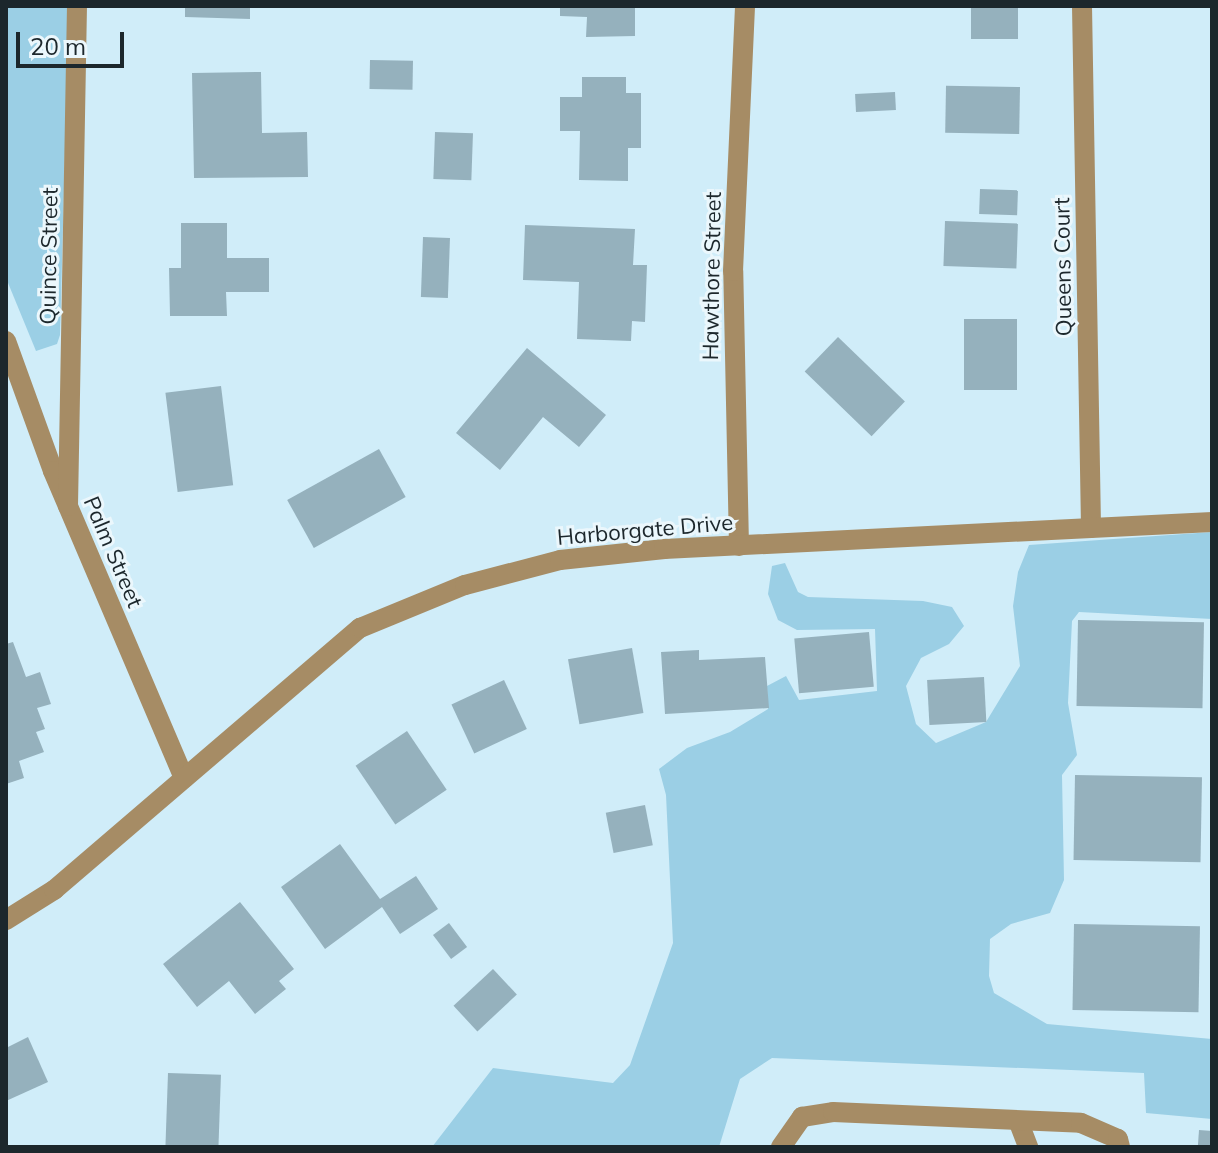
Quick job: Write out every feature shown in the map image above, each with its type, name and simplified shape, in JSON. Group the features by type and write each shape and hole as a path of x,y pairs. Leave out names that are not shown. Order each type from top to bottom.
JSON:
{"street":[{"name":"Quince Street","path":"68,506 77,6"},
{"name":"Hawthore Street","path":"739,546 733,271 745,6"},
{"name":"Queens Court","path":"1082,6 1091,528"},
{"name":"Palm Street","path":"6,341 68,506 184,778"},
{"name":"Harborgate Drive","path":"6,920 54,890 360,628 465,585 560,560 739,546 1212,522"},
{"path":"781,1147 802,1117 833,1112 1019,1123 1081,1123 1118,1139 1120,1147"},
{"path":"1019,1123 1028,1147"}],"shaded area":[{"path":"6,6 69,6 60,335 57,344 36,351 6,278"},
{"path":"1212,532 1212,619 1079,612 1072,621 1068,703 1077,755 1062,775 1064,880 1050,913 1011,924 990,939 989,976 994,993 1047,1024 1212,1039 1212,1119 1146,1113 1144,1073 772,1058 740,1079 719,1147 432,1147 493,1068 613,1083 630,1065 673,943 666,795 659,769 687,748 730,732 768,709 767,686 786,676 799,700 877,691 875,629 797,630 778,620 768,594 772,566 785,563 798,592 808,597 923,601 952,607 964,626 949,644 921,658 906,686 916,724 936,743 986,722 1020,666 1013,606 1018,572 1029,545"}],"building":[{"path":"185,6 250,6 250,19 185,17"},
{"path":"560,6 635,6 635,36 586,37 587,17 560,16"},
{"path":"971,6 1018,6 1018,39 971,39"},
{"path":"370,60 413,61 412,90 369,89"},
{"path":"261,72 262,133 307,132 308,177 194,178 192,73"},
{"path":"582,77 626,77 626,93 641,93 641,148 628,148 628,181 579,180 580,131 560,131 560,97 582,97"},
{"path":"946,86 1020,87 1019,134 945,133"},
{"path":"895,92 896,110 856,112 855,94"},
{"path":"435,132 473,133 471,180 433,179"},
{"path":"980,189 1018,190 1017,215 979,214"},
{"path":"945,221 1018,224 1016,269 943,266"},
{"path":"181,223 227,223 227,258 269,258 269,292 226,292 227,316 170,316 169,268 181,268"},
{"path":"525,225 635,229 633,265 647,265 645,322 632,321 631,341 577,339 579,282 523,280"},
{"path":"423,237 450,238 448,298 421,297"},
{"path":"964,319 1017,319 1017,390 964,390"},
{"path":"838,337 905,402 872,436 805,372"},
{"path":"527,348 606,415 579,447 543,417 500,470 456,433"},
{"path":"221,386 233,485 178,492 165,393"},
{"path":"379,449 406,497 314,548 287,500"},
{"path":"1078,620 1204,622 1202,708 1076,706"},
{"path":"869,632 874,687 799,693 794,639"},
{"path":"13,642 26,677 40,672 51,704 37,708 45,729 36,732 44,752 19,761 24,778 6,784 6,644"},
{"path":"632,648 643,713 579,724 568,659"},
{"path":"699,650 699,660 765,657 769,708 665,714 661,652"},
{"path":"984,677 986,722 929,725 927,680"},
{"path":"504,680 527,729 474,753 451,705"},
{"path":"407,731 447,790 395,825 356,766"},
{"path":"1075,775 1202,777 1200,862 1074,860"},
{"path":"645,805 653,845 614,853 606,813"},
{"path":"340,844 380,899 416,876 438,909 400,934 382,907 325,949 281,887"},
{"path":"240,902 294,969 279,981 286,989 255,1014 229,981 197,1007 163,964"},
{"path":"449,923 467,947 451,959 433,935"},
{"path":"1074,924 1200,926 1198,1012 1072,1010"},
{"path":"493,969 517,995 477,1031 454,1006"},
{"path":"28,1037 48,1082 6,1101 6,1048"},
{"path":"168,1073 221,1075 218,1147 165,1147"},
{"path":"1199,1130 1212,1131 1211,1147 1198,1147"}]}
